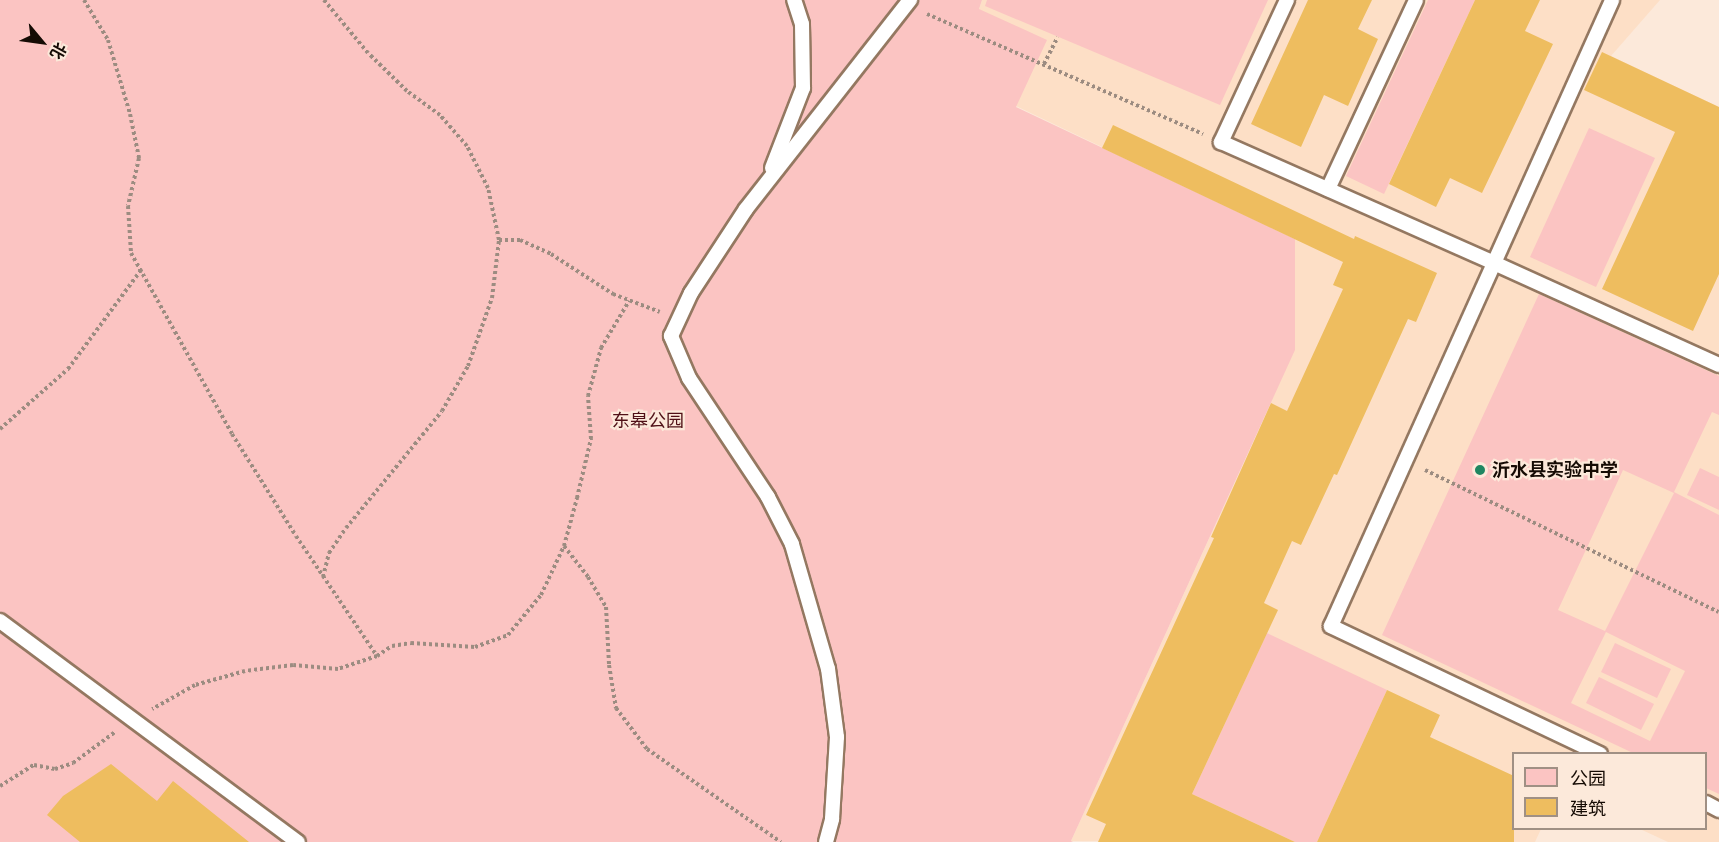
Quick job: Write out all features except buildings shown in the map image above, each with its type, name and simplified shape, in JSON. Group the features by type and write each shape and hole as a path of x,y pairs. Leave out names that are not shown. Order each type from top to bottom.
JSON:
{"lane":[{"path":"765,185 802,88 802,24 794,0"},
{"path":"1287,0 1223,143 1719,365"},
{"path":"1328,189 1416,0"},
{"path":"1598,752 1330,626 1612,0"},
{"path":"826,842 832,819 837,737 828,669 792,544 768,497 689,378 671,336 691,293 746,209 908,2"},
{"path":"0,621 134,718 298,842"}],"path":[{"path":"84,0 108,40 139,159 128,206 131,253 232,434 323,577 377,656"},
{"path":"323,577 330,554 346,528 442,411 468,366 492,298 499,240 488,188 467,146 440,115 407,91 368,53 324,0"},
{"path":"908,2 1223,143"},
{"path":"1044,64 1058,37"},
{"path":"499,240 520,240 551,254 613,294 655,311 680,316"},
{"path":"0,429 68,369 141,270"},
{"path":"0,786 34,765 55,769 73,763 134,718 195,685 245,671 293,665 339,669 377,656 392,646 411,643 475,647 508,635 541,596 564,546 591,439 588,396 601,348 629,301"},
{"path":"1405,461 1719,612"},
{"path":"564,546 588,577 606,607 609,665 616,708 647,749 781,842"}],"shaded area":[{"name":"沂水县实验中学","path":"982,0 1660,0 1611,56 1719,107 1719,842 1668,842 1642,830 1707,830 1707,752 1512,752 1512,830 1541,830 1535,842 1071,841 1271,403 1295,239 1016,106 979,9"}],"green space":[{"name":"东皋公园","path":"0,0 982,0 979,9 1047,40 1016,107 1295,239 1295,350 1071,841 1073,842 0,842"},
{"path":"987,0 1268,0 1220,105 985,6"},
{"path":"1428,0 1475,0 1384,194 1346,176"},
{"path":"1589,128 1655,158 1596,287 1530,257"},
{"path":"1539,294 1719,376 1719,415 1712,412 1674,492 1719,515 1719,794 1707,788 1707,752 1631,752 1382,635","holes":["1623,470 1674,493 1605,631 1558,610","1606,632 1685,671 1650,741 1571,703"]},
{"path":"1700,468 1719,477 1719,510 1687,495"},
{"path":"1267,633 1387,690 1317,842 1295,842 1192,794"},
{"path":"1615,643 1671,669 1657,698 1601,672"},
{"path":"1599,677 1654,704 1641,730 1586,703"}],"place":[{"name":"沂水县实验中学","path":"1480,470"}]}
